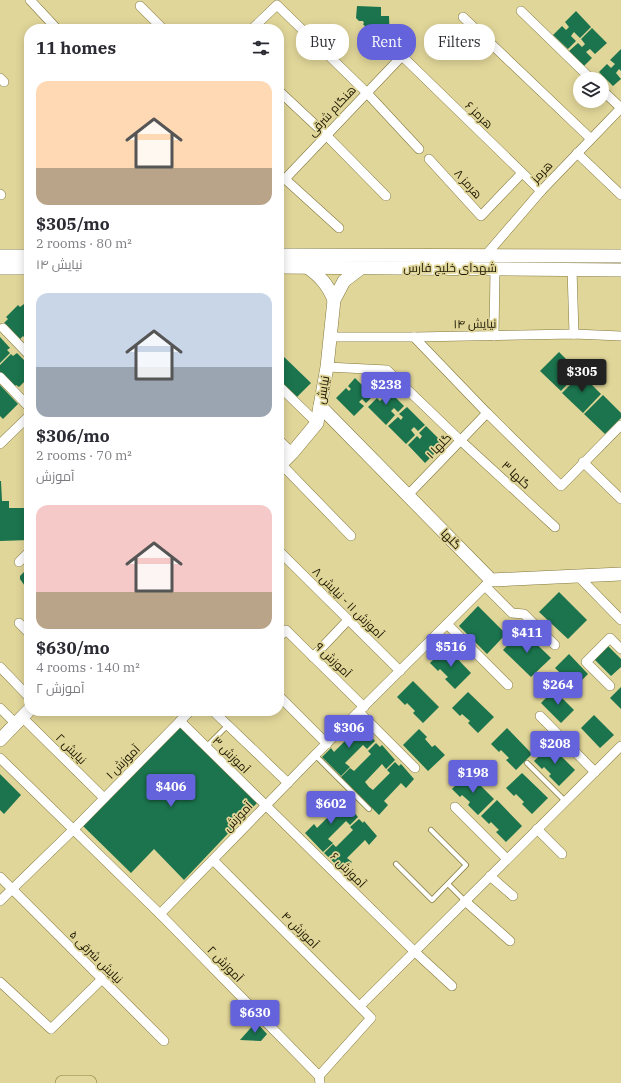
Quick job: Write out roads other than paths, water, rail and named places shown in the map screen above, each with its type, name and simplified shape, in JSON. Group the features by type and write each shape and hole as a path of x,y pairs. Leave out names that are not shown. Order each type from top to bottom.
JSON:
{"main road":[{"path":"0,256 24,256"},
{"name":"شهدای خلیج فارس","path":"284,256 621,256"},
{"name":"شهدای خلیج فارس","path":"284,267 621,270"},
{"path":"307,267 325,283 334,300"},
{"path":"0,268 24,268"},
{"name":"نیایش","path":"284,461 317,423 327,367 334,300 344,281 361,268"},
{"name":"گلها","path":"320,406 408,495 488,583"},
{"path":"488,583 621,574"},
{"path":"0,740 22,717"},
{"path":"63,1083 89,1083"}],"street":[{"path":"30,0 52,24"},
{"path":"257,24 277,5 366,92 419,148"},
{"path":"140,6 158,24"},
{"path":"521,11 584,72"},
{"path":"463,17 590,138"},
{"name":"هنگام شرقی","path":"284,177 398,60"},
{"name":"هرمز ۶","path":"406,60 541,191"},
{"path":"284,96 326,135 386,196"},
{"path":"609,97 621,108"},
{"name":"هرمز","path":"485,256 541,191 590,138 621,108"},
{"path":"577,153 621,195"},
{"name":"هرمز ۸","path":"429,159 481,216 522,173"},
{"path":"284,181 339,228"},
{"path":"494,336 495,269"},
{"path":"572,269 574,334"},
{"path":"3,328 24,350"},
{"name":"نیایش ۱۴","path":"330,337 414,338 574,334 621,336"},
{"path":"414,338 561,486 621,425"},
{"name":"گلها ۳","path":"327,367 387,370 555,528"},
{"path":"0,377 24,402"},
{"path":"284,391 317,423"},
{"name":"گلها ۱","path":"408,495 487,413"},
{"path":"0,444 24,421"},
{"path":"284,445 292,453"},
{"path":"583,462 621,499"},
{"path":"284,469 352,536"},
{"name":"آموزش ۱۱ - نیایش ۸","path":"284,556 400,671"},
{"path":"19,562 24,557"},
{"path":"578,576 621,620"},
{"path":"488,583 512,613 524,614 555,645"},
{"name":"آموزش","path":"160,914 361,709 488,583"},
{"path":"313,657 348,620"},
{"path":"19,623 24,628"},
{"path":"447,624 508,685"},
{"name":"آموزش ۹","path":"284,635 313,657 415,768"},
{"path":"610,686 586,662 610,638 621,649"},
{"path":"0,667 24,692"},
{"path":"284,701 327,744"},
{"name":"نیایش ۲","path":"0,708 22,717 104,798"},
{"name":"آموزش ۱","path":"0,901 73,830 185,716"},
{"path":"218,716 288,784"},
{"path":"540,716 595,772"},
{"name":"آموزش ۳","path":"180,721 266,806"},
{"path":"360,1006 621,746"},
{"path":"0,758 160,914"},
{"name":"آموزش ۶","path":"266,806 414,951 452,986"},
{"path":"455,808 507,859"},
{"path":"537,829 562,854"},
{"name":"آموزش ۴","path":"213,860 371,1018 319,1080"},
{"path":"490,876 513,896"},
{"name":"نیایش شرقی ۵","path":"0,877 164,1041"},
{"path":"465,901 510,941"},
{"name":"آموزش ۲","path":"160,914 319,1080"},
{"path":"0,982 51,1029 102,979"}],"lane":[{"path":"206,747 228,725"},
{"path":"315,756 369,809"},
{"path":"527,763 565,801"},
{"path":"396,864 432,900 466,865 431,830"},
{"path":"448,884 465,901"}]}
